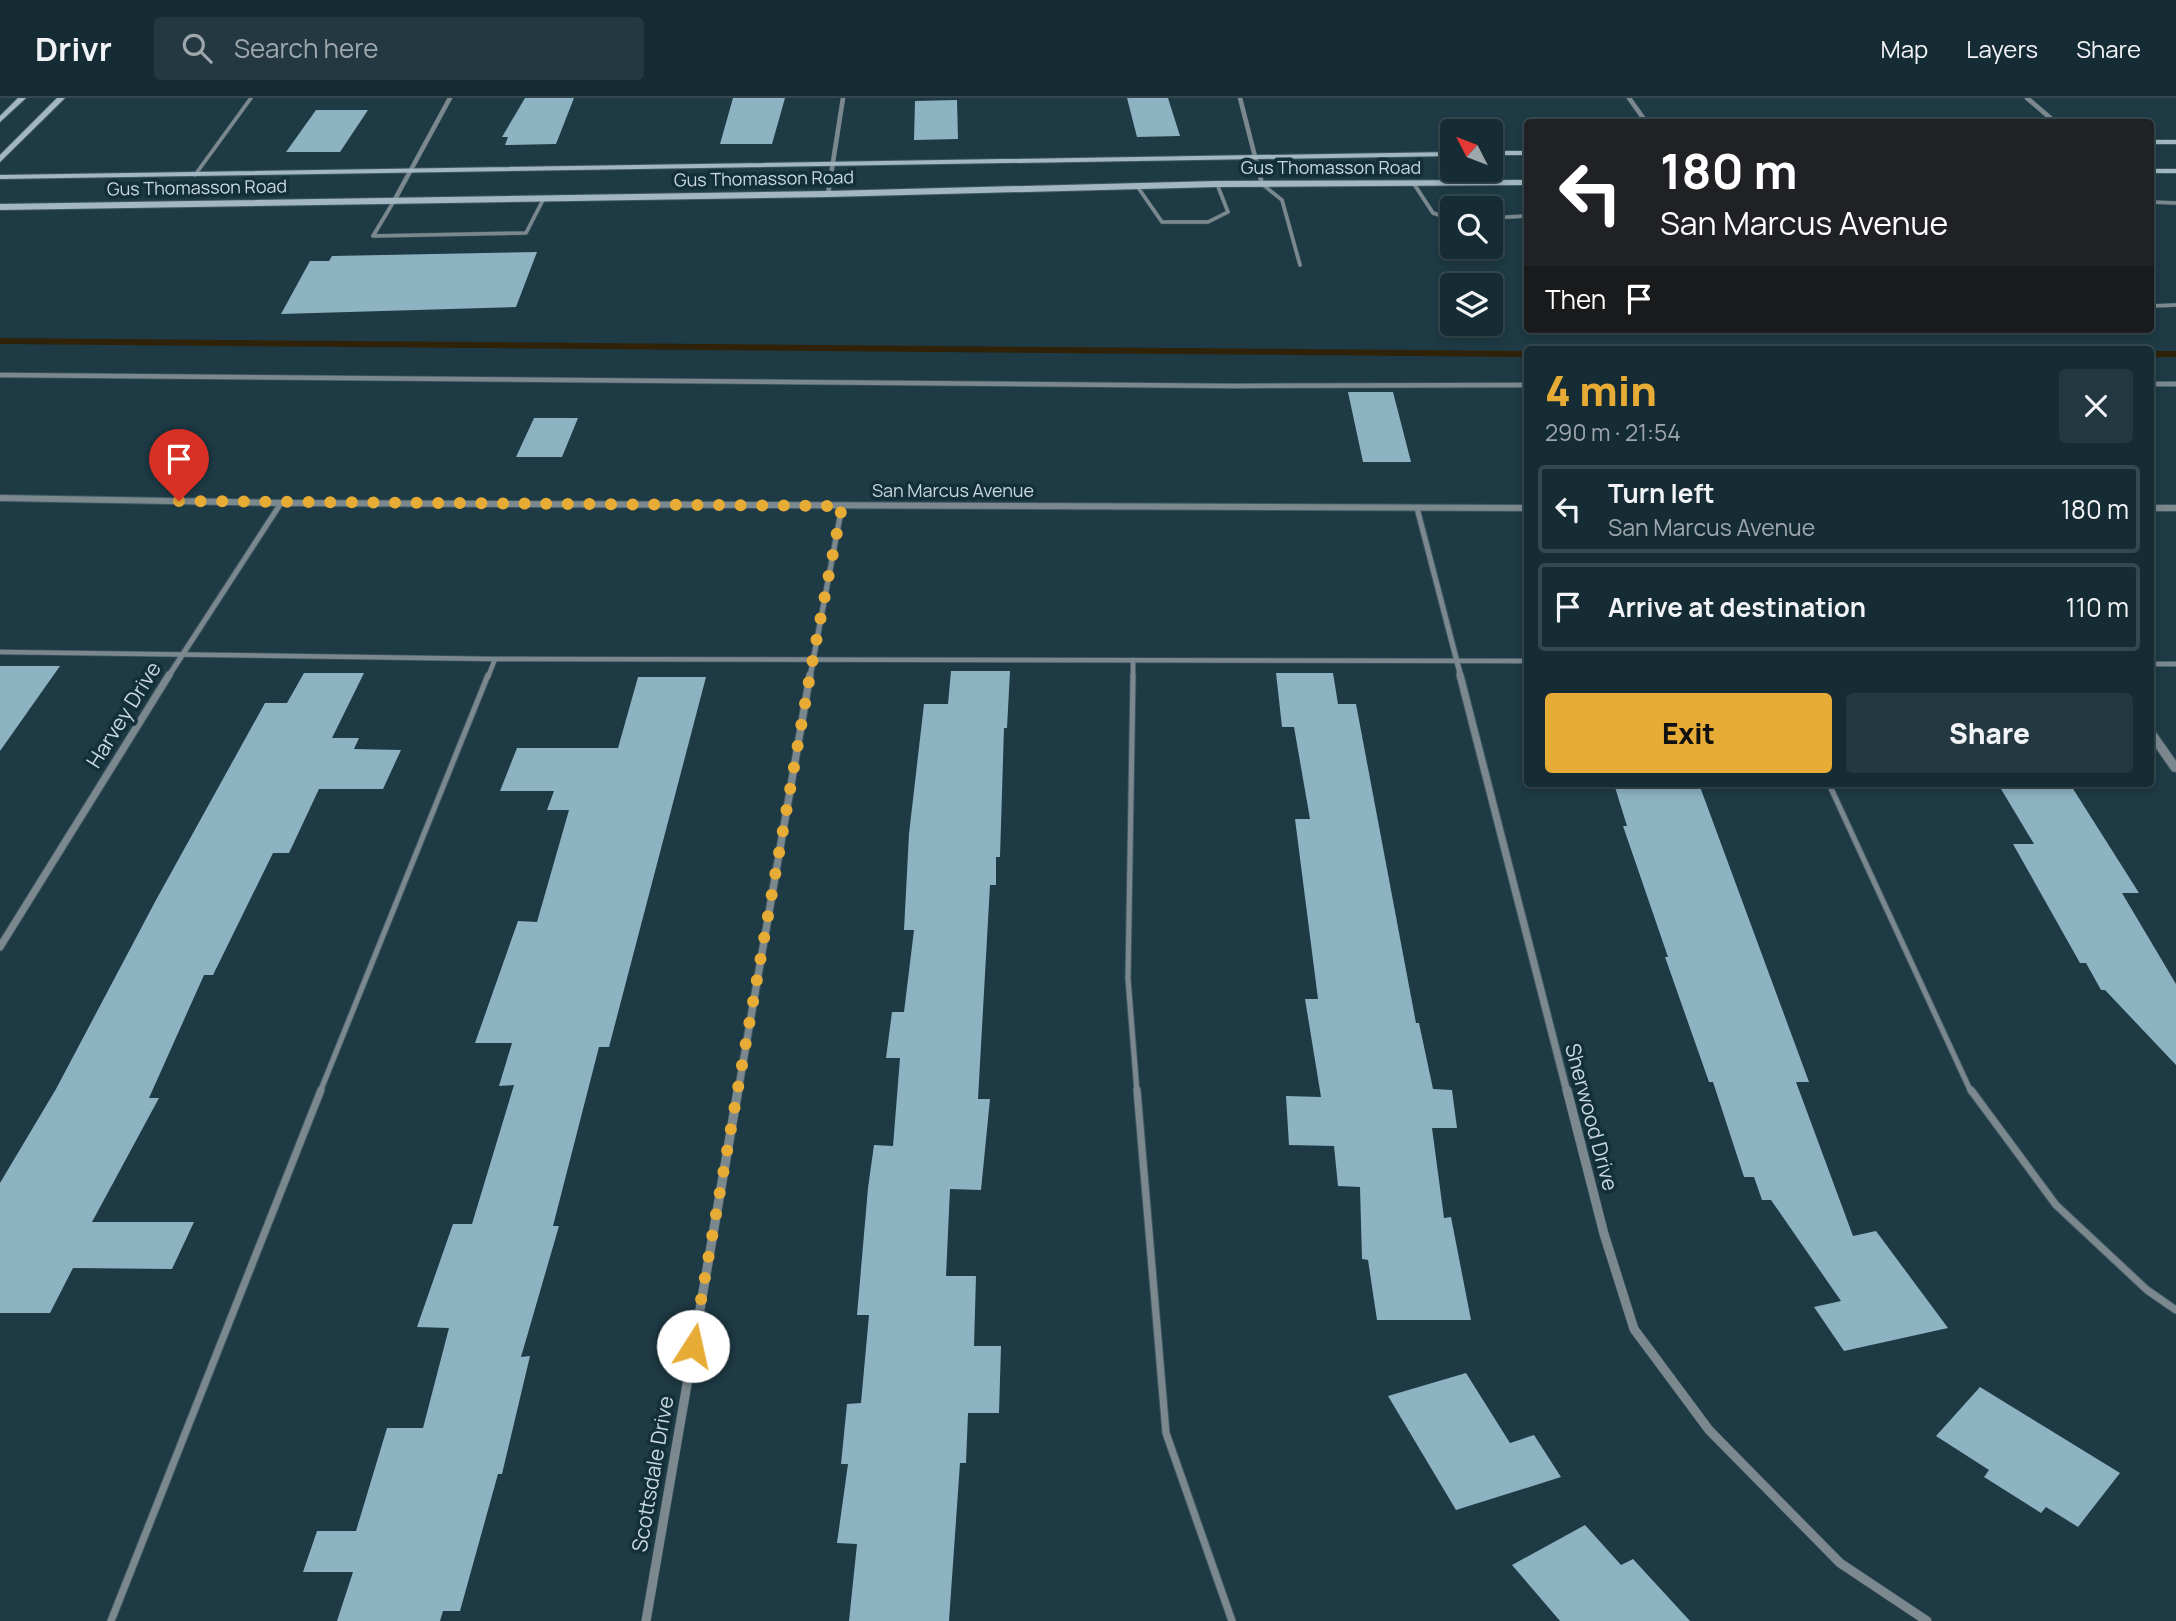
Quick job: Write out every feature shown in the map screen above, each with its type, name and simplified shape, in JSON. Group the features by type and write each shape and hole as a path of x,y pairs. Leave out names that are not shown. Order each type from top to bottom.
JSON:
{"main road":[{"path":"0,120 22,98"},
{"path":"0,160 61,98"},
{"path":"2154,142 2176,142"},
{"path":"1503,153 1524,153"},
{"name":"Gus Thomasson Road","path":"0,177 1440,154"},
{"path":"2154,171 2176,171"},
{"name":"Gus Thomasson Road","path":"0,207 828,194 1217,184 1524,182"}],"street":[{"path":"394,201 450,98"},
{"path":"828,194 843,98"},
{"path":"1240,98 1262,184"},
{"path":"1629,98 1644,119"},
{"path":"2027,98 2052,119"},
{"name":"San Marcus Avenue","path":"0,498 281,503 1524,508"},
{"name":"Harvey Drive","path":"0,947 182,654 281,503"},
{"name":"Scottsdale Drive","path":"646,1621 813,658 842,506"},
{"name":"Sherwood Drive","path":"1417,508 1604,1234 1634,1329 1709,1430 1840,1563 1927,1621"},
{"path":"2154,508 2176,508"},
{"path":"2154,737 2176,769"}],"lane":[{"path":"195,175 251,98"},
{"path":"1137,186 1161,222 1208,222 1228,212 1217,184"},
{"path":"1262,184 1282,200 1300,265"},
{"path":"1414,184 1429,212 1440,218"},
{"path":"394,201 373,236 526,233 544,198"},
{"path":"2154,202 2176,203"},
{"path":"1503,217 1524,216"},
{"path":"2154,306 2176,305"},
{"path":"0,375 1233,386 1524,385"},
{"path":"2154,384 2176,384"},
{"path":"0,652 495,659 1524,662"},
{"path":"111,1621 275,1203 495,659"},
{"path":"1133,660 1128,979 1167,1433 1232,1621"},
{"path":"2154,664 2176,664"},
{"path":"1830,787 1972,1093 2056,1205 2147,1290 2176,1310"}],"building":[{"path":"525,98 574,98 556,144 505,145 508,137 502,137"},
{"path":"733,98 785,98 772,144 720,144"},
{"path":"1127,98 1168,98 1180,136 1137,137"},
{"path":"957,100 958,139 914,140 915,101"},
{"path":"316,110 368,110 340,152 286,152"},
{"path":"537,252 516,307 281,314 310,261 329,261 332,256"},
{"path":"1348,392 1393,392 1411,462 1363,462"},
{"path":"534,418 578,418 562,457 516,457"},
{"path":"0,666 60,666 0,751"},
{"path":"951,671 1010,671 1007,728 1004,728 1000,857 996,857 996,885 990,885 978,1099 990,1099 981,1190 950,1189 946,1276 976,1276 974,1346 1001,1346 999,1413 968,1413 966,1463 960,1463 949,1621 849,1621 857,1544 837,1543 848,1464 841,1464 847,1404 861,1403 869,1315 857,1315 868,1188 874,1145 893,1146 900,1058 886,1058 892,1012 904,1012 914,930 904,930 909,834 924,704 948,704"},
{"path":"304,673 364,673 332,738 359,738 354,749 401,750 383,789 319,789 289,853 273,853 213,975 204,975 149,1098 159,1098 92,1222 194,1222 172,1269 73,1268 50,1313 0,1313 0,1183 56,1089 265,703 287,703"},
{"path":"1276,673 1333,673 1338,704 1356,704 1416,1023 1419,1023 1433,1089 1452,1090 1457,1128 1432,1128 1444,1218 1451,1217 1471,1320 1377,1320 1368,1260 1362,1259 1360,1187 1338,1186 1334,1146 1289,1145 1286,1096 1321,1097 1305,999 1318,999 1295,819 1310,819 1294,727 1282,727"},
{"path":"638,677 706,677 609,1047 599,1047 553,1226 559,1226 521,1357 530,1356 502,1474 498,1474 460,1611 443,1611 440,1621 337,1621 353,1572 303,1572 317,1531 356,1531 387,1428 423,1428 449,1328 417,1327 453,1224 472,1224 514,1085 499,1086 512,1043 475,1043 518,921 537,922 569,810 547,810 554,791 500,791 517,748 618,748"},
{"path":"1615,787 1700,787 1809,1082 1796,1082 1853,1236 1876,1231 1948,1328 1844,1351 1814,1307 1841,1301 1771,1200 1762,1200 1754,1177 1744,1177 1713,1082 1709,1082 1665,957 1668,957 1623,826 1627,826"},
{"path":"2000,787 2072,787 2139,893 2122,893 2176,984 2176,1065 2105,990 2101,990 2086,963 2080,963 2013,844 2034,844"},
{"path":"1466,1373 1510,1443 1534,1435 1561,1477 1456,1510 1388,1396"},
{"path":"1980,1387 2120,1473 2078,1527 2046,1507 2041,1513 1984,1477 1989,1470 1936,1436"},
{"path":"1585,1525 1621,1565 1633,1559 1690,1621 1560,1621 1512,1565"}],"waterway":[{"path":"0,341 1524,354"},
{"path":"2154,354 2176,354"}],"route":[{"path":"179,501 842,506 693,1346"}]}
